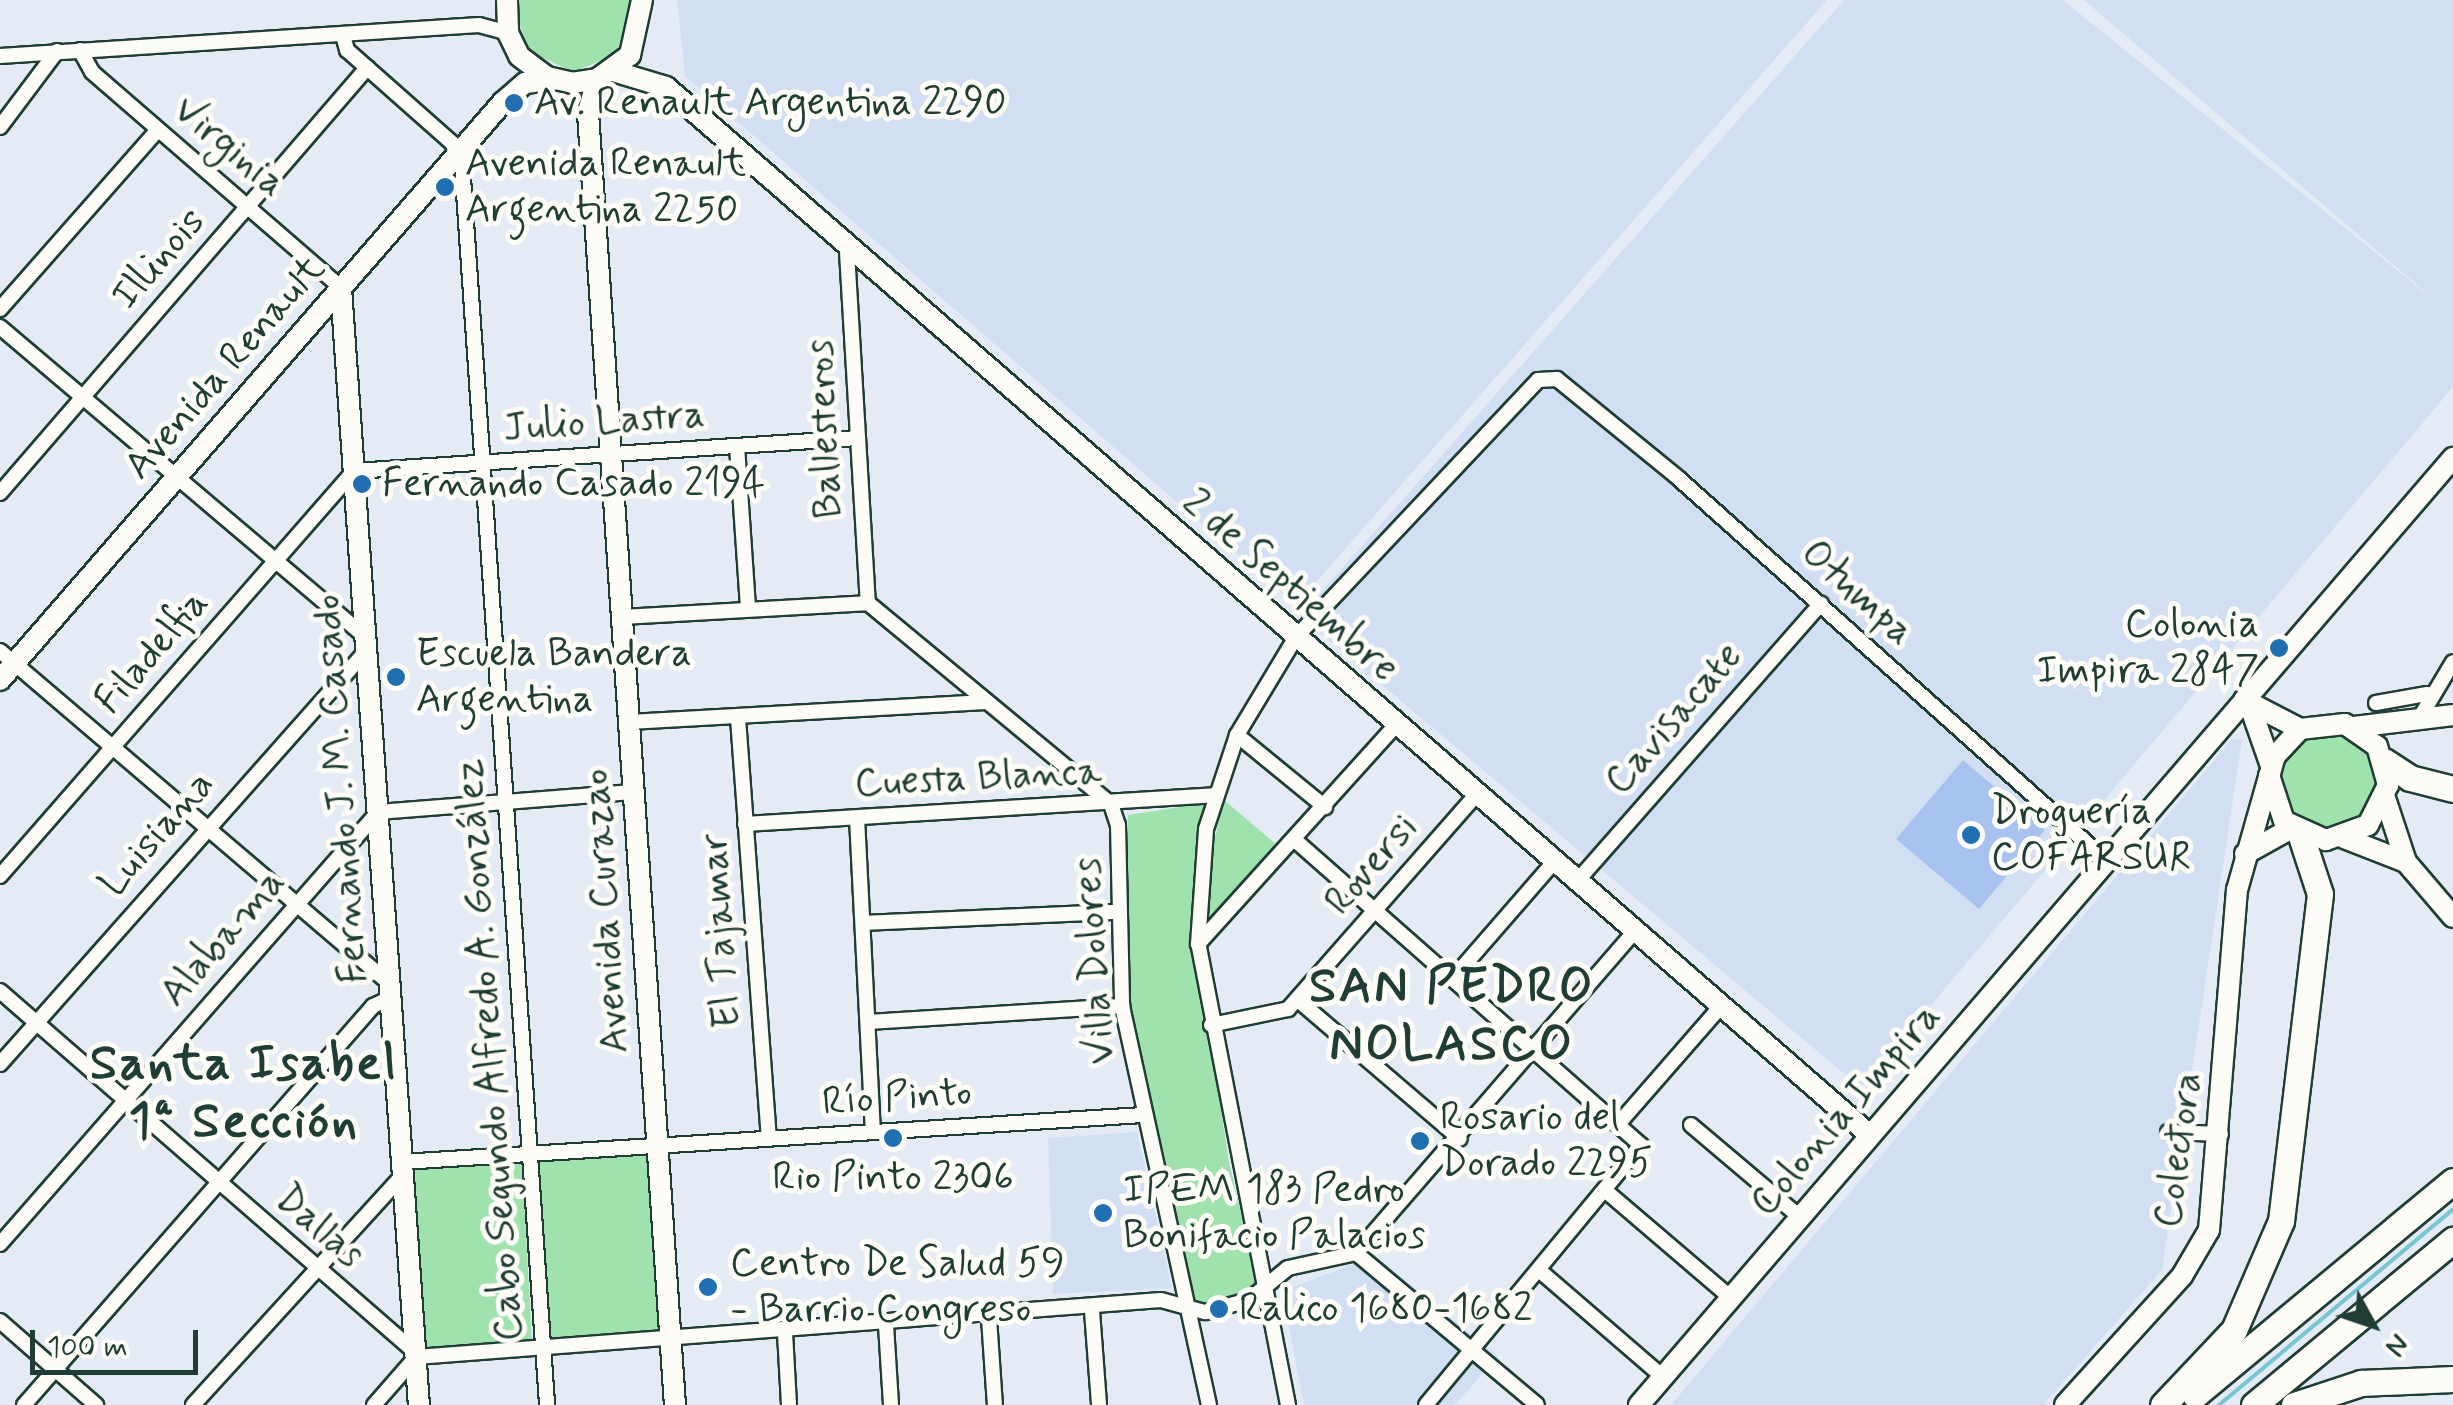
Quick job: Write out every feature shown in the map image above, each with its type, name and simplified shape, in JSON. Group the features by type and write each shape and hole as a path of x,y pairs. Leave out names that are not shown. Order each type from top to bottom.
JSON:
{"highway":[{"path":"2384,761 2410,778 2453,789"},
{"path":"2163,1405 2234,1330 2278,1231 2320,894 2296,831"},
{"path":"2183,1405 2453,1182"},
{"path":"2254,1405 2453,1240"},
{"path":"2294,1405 2361,1383 2453,1378"}],"street":[{"name":"2 de Septiembre","path":"642,0 647,60 666,88 847,252 1870,1135"},
{"path":"479,25 506,4"},
{"path":"506,4 508,33 520,56 564,81"},
{"name":"Avenida Curazao","path":"642,24 605,75 588,113 608,455 675,1405"},
{"path":"0,56 479,25 508,33"},
{"path":"343,35 367,68 458,152"},
{"name":"Virginia","path":"80,50 92,72 341,288"},
{"path":"0,127 57,52"},
{"name":"Avenida Renault","path":"503,102 520,56"},
{"name":"Illinois","path":"0,492 367,68"},
{"name":"2 de Septiembre","path":"605,75 666,88"},
{"name":"Avenida Renault","path":"0,680 7,657 175,478 503,102 525,83 605,75"},
{"name":"Avenida Curazao","path":"564,81 588,113"},
{"path":"0,309 158,130"},
{"name":"Cabo Segundo Alfredo A. González","path":"458,152 547,1405"},
{"name":"Ballesteros","path":"847,252 868,603"},
{"name":"Fernando J. M. Casado","path":"341,288 419,1405"},
{"path":"0,327 366,643"},
{"name":"Otumpa","path":"1296,637 1538,380 1557,378 1821,603 2108,862"},
{"name":"Julio Lastra","path":"354,472 858,438"},
{"path":"737,446 748,608"},
{"name":"Colonia Impira","path":"1639,1405 2229,717 2249,699 2287,639 2453,456"},
{"name":"Filadelfia","path":"0,876 354,472"},
{"path":"620,617 868,603 1111,804"},
{"name":"Cavisacate","path":"1578,880 1821,603"},
{"path":"1288,1405 1261,1288 1198,944 1200,864 1214,795 1237,735 1296,637"},
{"name":"Luisiana","path":"0,1064 366,643"},
{"path":"7,657 390,991 24,1405"},
{"path":"2419,719 2428,694 2453,662"},
{"path":"2376,703 2428,694"},
{"path":"2249,699 2300,729"},
{"path":"2249,699 2270,770 2274,805 2296,831"},
{"path":"628,722 983,702"},
{"path":"2270,770 2300,729 2326,722 2354,727 2453,715"},
{"name":"El Tajamar","path":"738,718 769,1139"},
{"path":"1198,944 1397,724"},
{"path":"2354,727 2384,761 2385,798 2406,862 2453,917"},
{"path":"1237,735 1325,807"},
{"name":"Colectora","path":"2065,1405 2198,1254 2209,1230 2221,1134 2244,855 2270,770"},
{"path":"378,812 632,792"},
{"name":"Roversi","path":"1298,1000 1478,794"},
{"name":"Cuesta Blanca","path":"746,824 1214,795"},
{"path":"2344,838 2368,825 2385,798"},
{"name":"Villa Dolores","path":"1111,804 1118,825 1122,1006 1142,1115 1209,1405"},
{"name":"Alabama","path":"0,1244 378,812"},
{"path":"857,818 873,1132"},
{"path":"2244,855 2296,831 2344,838 2406,862"},
{"path":"1296,840 1620,1122 1640,1145 1607,1192 1426,1405"},
{"path":"1454,977 1555,860"},
{"path":"862,923 1117,912"},
{"path":"374,1405 416,1355 1092,1311 1161,1300 1212,1312 1261,1288 1288,1268 1356,1254 1460,1139 1636,930"},
{"name":"Dallas","path":"0,991 416,1355"},
{"path":"1211,1024 1298,1000 1460,1139"},
{"path":"1620,1122 1722,1005"},
{"path":"868,1022 1122,1006"},
{"name":"Río Pinto","path":"402,1168 530,1154 1142,1115"},
{"path":"1690,1124 1800,1217"},
{"path":"2168,1132 2221,1134"},
{"path":"194,1405 402,1168"},
{"path":"1607,1192 1730,1298"},
{"path":"1356,1254 1537,1405"},
{"path":"1540,1270 1663,1377"},
{"path":"1092,1311 1099,1405"},
{"path":"989,1318 995,1405"},
{"path":"0,1321 96,1405"},
{"path":"886,1326 891,1405"},
{"path":"785,1333 789,1405"}],"shaded area":[{"path":"677,0 1827,0 1296,605 685,76"},
{"path":"1844,0 2063,0 2444,308 2084,0 2453,0 2453,387 1861,1088 1300,616"},
{"path":"2232,739 2242,740 2162,1270 2043,1405 1671,1405"},
{"name":"IPEM 183 Pedro Bonifacio Palacios","path":"1137,1132 1172,1288 1053,1294 1048,1138"},
{"path":"1375,1256 1498,1356 1455,1405 1304,1405 1282,1291"}],"green space":[{"path":"520,0 631,0 633,13 615,55 573,72 531,52 519,24"},
{"path":"2328,734 2346,738 2361,748 2371,763 2375,781 2371,799 2361,814 2346,824 2328,828 2310,824 2295,814 2285,799 2281,781 2285,763 2295,748 2310,738"},
{"path":"1224,800 1283,850 1208,925 1208,866"},
{"path":"1206,803 1194,866 1197,950 1229,1162 1259,1289 1207,1306 1190,1296 1132,1017 1126,925 1128,815"},
{"path":"654,1152 665,1331 549,1339 537,1160"},
{"path":"522,1161 532,1342 418,1349 408,1168"}],"building":[{"name":"Droguería COFARSUR","path":"1963,760 2045,830 1979,909 1896,839"}],"waterway":[{"path":"2219,1405 2453,1209"}],"place":[{"name":"Av. Renault Argentina 2290","path":"514,103"},
{"name":"Avenida Renault Argentina 2250","path":"445,187"},
{"name":"Fernando Casado 2194","path":"362,484"},
{"name":"Colonia Impira 2847","path":"2279,648"},
{"name":"Escuela Bandera Argentina","path":"396,677"},
{"name":"Droguería COFARSUR","path":"1971,835"},
{"name":"Rio Pinto 2306","path":"893,1138"},
{"name":"Rosario del Dorado 2295","path":"1420,1141"},
{"name":"IPEM 183 Pedro Bonifacio Palacios","path":"1103,1213"},
{"name":"Centro De Salud 59 - Barrio Congreso","path":"708,1287"},
{"name":"Ralico 1680-1682","path":"1219,1309"}],"district":[{"name":"SAN PEDRO NOLASCO","path":"1452,1016"},
{"name":"Santa Isabel 1ª Sección","path":"244,1093"}]}
